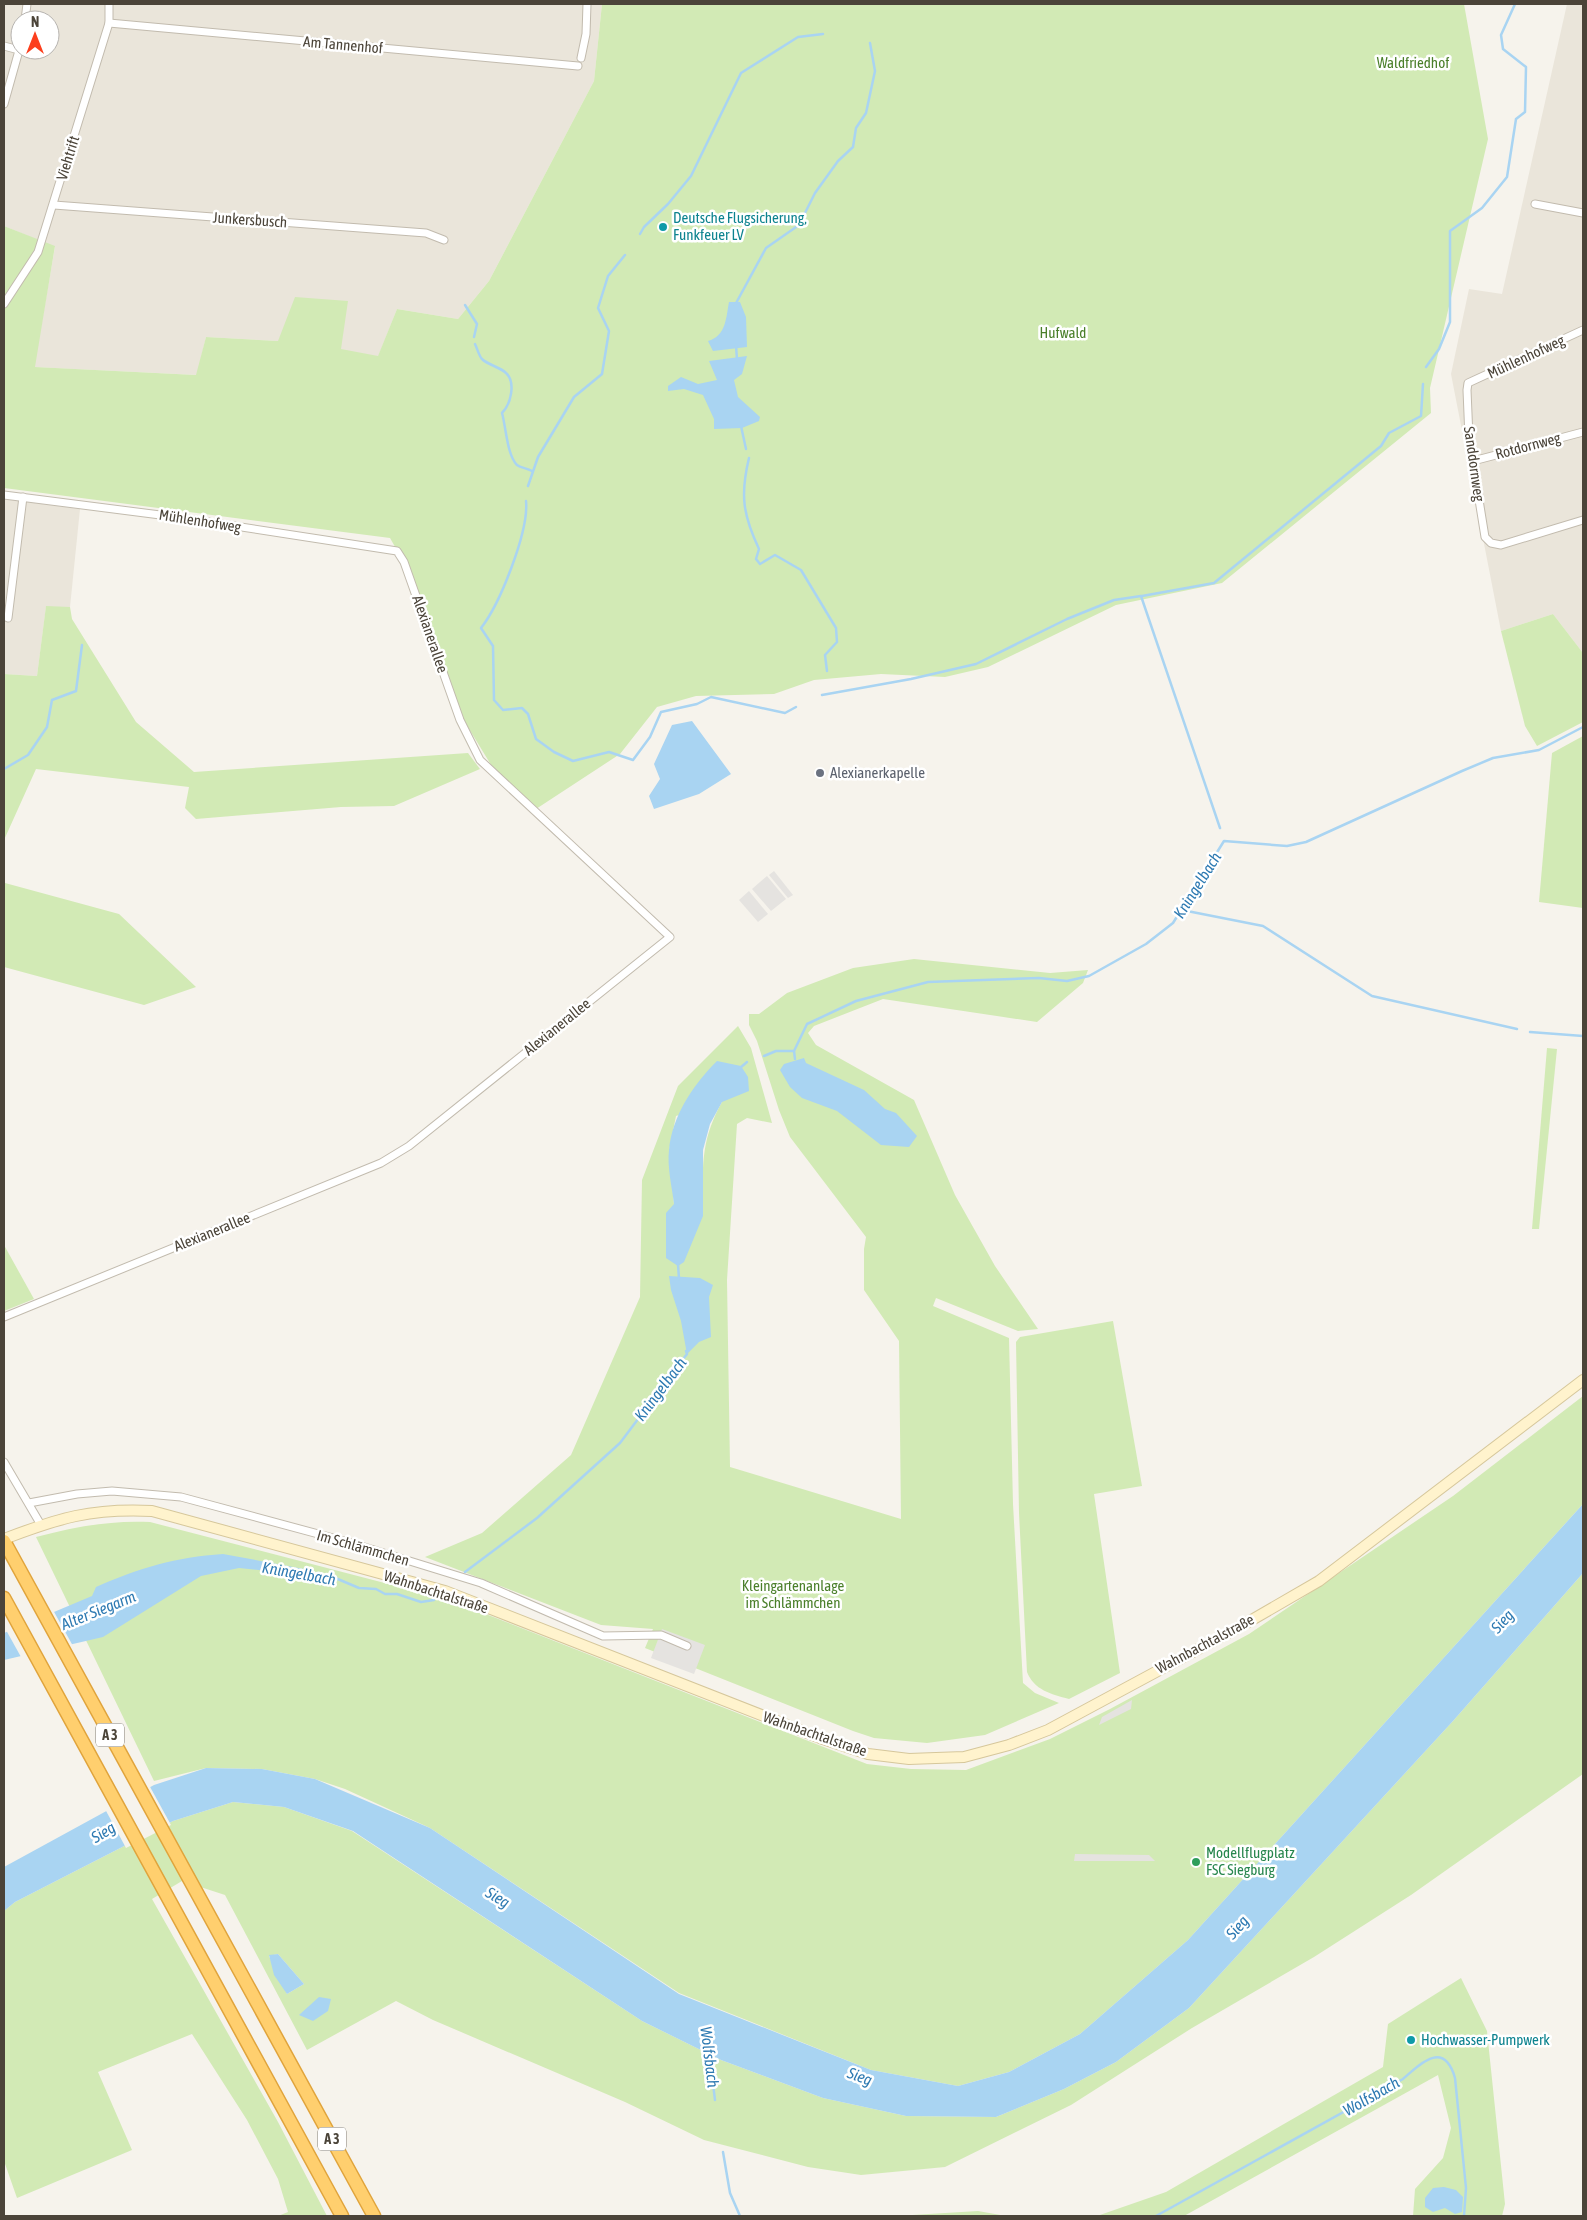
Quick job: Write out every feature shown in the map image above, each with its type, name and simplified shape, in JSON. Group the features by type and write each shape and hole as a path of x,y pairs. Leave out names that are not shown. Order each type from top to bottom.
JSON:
{"highway":[{"name":"A 3","path":"4,1540 374,2216"},
{"name":"A 3","path":"4,1598 342,2216"}],"main road":[{"name":"Wahnbachtalstraße","path":"4,1540 41,1525 88,1512 120,1509 152,1511 445,1591 793,1728 868,1754 909,1759 964,1757 1009,1745 1048,1730 1243,1625 1318,1581 1583,1380"}],"street":[{"name":"Viehtrift","path":"4,304 38,252 109,23 109,4"},
{"path":"581,58 586,34 587,4"},
{"name":"Am Tannenhof","path":"109,23 578,66"},
{"path":"4,104 17,60"},
{"path":"1535,204 1583,213"},
{"name":"Junkersbusch","path":"54,205 426,233 444,240"},
{"name":"Mühlenhofweg","path":"1468,383 1583,330"},
{"name":"Sanddornweg","path":"1468,383 1469,438 1485,537 1491,544 1501,545 1583,520"},
{"name":"Rotdornweg","path":"1473,461 1583,432"},
{"name":"Mühlenhofweg","path":"4,495 176,517 397,551"},
{"path":"8,618 23,497"},
{"name":"Alexianerallee","path":"4,1318 388,1159 409,1146 670,937 480,760 460,720 404,562 397,551"},
{"path":"4,1462 41,1525"},
{"name":"Im Schlämmchen","path":"29,1503 77,1494 112,1492 181,1497 348,1542 481,1583 603,1636 661,1635 687,1646"}],"shaded area":[{"path":"4,4 602,4 594,81 489,281 458,319 397,309 378,357 278,341 206,337 197,375 34,367 55,247 4,226"},
{"path":"1567,4 1583,4 1583,653 1553,614 1501,631 1451,374 1469,289 1502,294"},
{"path":"4,499 80,509 70,607 46,607 37,676 4,674"},
{"path":"774,871 793,895 788,898 769,875"},
{"path":"767,876 786,899 771,911 752,889"},
{"path":"749,891 768,914 758,922 739,900"},
{"path":"662,1629 705,1645 694,1674 651,1658"},
{"path":"1132,1700 1131,1709 1099,1725 1102,1717"},
{"path":"1075,1854 1149,1855 1155,1861 1074,1861"}],"green space":[{"name":"Hufwald","path":"602,4 1464,4 1488,139 1430,388 1431,413 1222,583 1116,605 988,667 945,677 881,674 814,680 774,694 696,696 657,707 620,754 536,809 496,773 463,719 406,566 390,538 4,488 4,226 55,246 35,367 196,375 206,337 278,341 295,297 348,301 341,349 378,356 397,309 458,319 489,281 594,81"},
{"path":"46,606 70,607 72,619 136,722 194,772 468,753 480,769 394,806 341,807 196,819 185,808 189,787 36,769 4,840 4,674 37,676"},
{"path":"1553,614 1583,653 1583,722 1537,746 1525,726 1501,631"},
{"path":"1583,736 1583,908 1539,902 1552,753"},
{"path":"4,877 5,883 119,914 196,987 144,1005 4,967"},
{"name":"Kleingartenanlage im Schlämmchen","path":"914,959 1050,973 1088,970 1083,983 1037,1022 883,999 814,1026 808,1033 816,1045 914,1100 955,1195 995,1266 1038,1329 1018,1331 936,1298 933,1306 1009,1338 1013,1504 1023,1683 1035,1693 1059,1703 985,1735 927,1743 874,1738 853,1731 645,1648 653,1629 601,1625 425,1557 482,1533 571,1455 640,1297 642,1180 678,1086 738,1026 751,1048 772,1123 747,1118 737,1124 727,1280 730,1467 901,1519 899,1341 864,1290 864,1249 866,1237 790,1137 779,1110 757,1041 749,1025 749,1014 759,1014 787,993 853,968","holes":["722,1102 709,1131 704,1157 703,1216 674,1204 669,1151 676,1116"]},
{"path":"1547,1048 1557,1049 1539,1229 1532,1229"},
{"path":"4,1245 34,1299 4,1311"},
{"path":"1113,1321 1142,1486 1094,1494 1120,1673 1069,1699 1039,1687 1027,1672 1019,1513 1016,1342 1020,1337"},
{"path":"1583,1396 1583,1504 1188,1940 1080,2034 1009,2072 958,2086 871,2070 679,1993 430,1828 345,1789 315,1779 262,1769 206,1768 154,1781 36,1537 93,1525 121,1522 150,1522 450,1600 867,1764 911,1769 966,1770 1050,1739 1249,1634 1453,1496"},
{"path":"1583,1573 1583,1774 1411,1895 1314,1957 1192,2028 1071,2105 945,2167 861,2175 808,2167 704,2140 625,2102 433,2020 396,2001 307,2050 225,1895 182,1881 152,1899 278,2122 327,2216 278,2216 288,2212 278,2179 247,2120 192,2034 98,2072 132,2150 17,2198 4,2161 4,1911 15,1902 173,1821 233,1802 284,1807 352,1831 642,2021 721,2060 823,2098 906,2116 996,2117 1064,2089 1116,2062 1189,2008 1453,1721","holes":["278,1954 304,1984 287,1994 269,1956"]},
{"path":"1461,1978 1487,2031 1505,2204 1502,2216 1413,2216 1415,2189 1443,2158 1451,2128 1438,2075 1184,2216 1097,2216 1166,2192 1383,2067 1388,2024"},
{"path":"978,2211 1006,2216 896,2216"}],"water":[{"path":"729,302 740,302 746,317 747,347 713,351 708,341 714,339 722,331"},
{"path":"747,356 742,374 734,380 738,397 760,417 759,421 742,428 714,429 714,419 703,395 684,389 668,391 668,386 681,377 698,384 717,380 709,361"},
{"path":"692,721 731,774 699,794 654,809 649,796 660,779 654,764 672,725"},
{"path":"804,1058 806,1063 864,1090 885,1109 896,1113 917,1136 909,1147 881,1145 837,1111 802,1098 790,1087 780,1070 784,1064"},
{"path":"717,1061 741,1066 748,1077 749,1091 722,1102 710,1124 703,1150 703,1216 684,1262 678,1266 666,1258 666,1213 674,1204 669,1163 671,1137 674,1125 685,1102 700,1080"},
{"path":"669,1276 700,1278 713,1285 709,1297 711,1337 699,1342 687,1354 681,1321 671,1290"},
{"name":"Sieg","path":"1583,1504 1583,1573 1453,1721 1189,2008 1116,2062 1064,2089 996,2117 906,2116 823,2098 721,2060 642,2021 353,1831 284,1807 233,1802 173,1821 15,1902 4,1911 4,1867 154,1785 206,1768 262,1769 315,1779 430,1828 679,1994 871,2070 958,2086 1009,2072 1080,2034 1188,1940"},
{"name":"Alter Siegarm","path":"223,1554 304,1569 312,1574 305,1575 239,1568 201,1576 103,1637 4,1660 4,1633 92,1596 96,1587 127,1574 158,1565 189,1558"},
{"path":"278,1954 304,1984 287,1994 274,1975 269,1955"},
{"path":"319,1997 331,1999 328,2011 313,2021 299,2015"},
{"path":"1444,2187 1456,2190 1463,2197 1462,2212 1455,2214 1445,2208 1433,2212 1425,2207 1425,2198 1433,2188"}],"pier":[{"path":"53,1610 73,1646 21,1657 6,1630"},
{"path":"149,1785 171,1825 126,1848 105,1809"}],"waterway":[{"path":"1426,367 1439,349 1450,322 1450,231 1482,208 1507,177 1516,119 1525,112 1526,67 1503,49 1501,35 1515,4"},
{"path":"640,234 644,227 668,204 691,176 741,73 798,37 823,34"},
{"path":"735,305 766,248 799,225 815,193 838,161 853,147 856,128 866,113 875,71 870,43"},
{"path":"528,486 538,457 574,397 602,374 609,331 598,308 608,276 625,255"},
{"path":"465,305 477,324 474,337"},
{"path":"475,344 482,359 503,371 509,377 512,387 510,399 502,413 509,448 517,465 532,471"},
{"path":"736,345 737,360"},
{"path":"1142,596 1214,583 1381,446 1389,433 1421,416 1423,384"},
{"path":"741,426 746,449"},
{"path":"749,458 744,494 746,515 759,549 756,559 760,564 775,555 801,570 836,628 837,642 825,655 827,671"},
{"path":"526,501 523,530 512,567 489,617 481,628 493,646 494,700 503,710 522,708 528,714 536,739 554,752 573,761 609,752 633,760 650,737 661,712 697,704 711,697 785,713 796,707"},
{"path":"822,695 911,679 976,664 1067,619 1114,600 1141,596 1220,828"},
{"path":"4,769 28,755 47,727 52,700 76,691 82,645"},
{"name":"Kningelbach","path":"764,1056 776,1051 794,1051 807,1024 856,1001 928,982 1039,978 1067,981 1089,976 1146,944 1173,923 1224,841 1287,846 1306,842 1493,758 1539,750 1583,727"},
{"path":"1182,910 1263,926 1372,996 1517,1029"},
{"path":"1530,1032 1583,1036"},
{"path":"794,1051 795,1059"},
{"name":"Kningelbach","path":"740,1068 747,1062"},
{"name":"Kningelbach","path":"678,1264 679,1279"},
{"name":"Kningelbach","path":"465,1572 537,1518 620,1443 687,1354 686,1351"},
{"name":"Kningelbach","path":"310,1573 333,1577 359,1588 376,1589 385,1594 397,1594 421,1602 434,1600"},
{"name":"Wolfsbach","path":"709,2052 715,2100"},
{"name":"Wolfsbach","path":"1156,2216 1403,2079 1424,2062 1438,2057 1445,2060 1450,2066 1455,2078 1466,2188 1464,2216"},
{"name":"Wolfsbach","path":"723,2152 730,2193 740,2216"}],"place":[{"name":"Deutsche Flugsicherung, Funkfeuer LV","path":"663,227"},
{"name":"Alexianerkapelle","path":"820,773"},
{"name":"Modellflugplatz FSC Siegburg","path":"1196,1862"},
{"name":"Hochwasser-Pumpwerk","path":"1411,2040"}],"park label":[{"name":"Waldfriedhof","path":"1413,63"}]}
